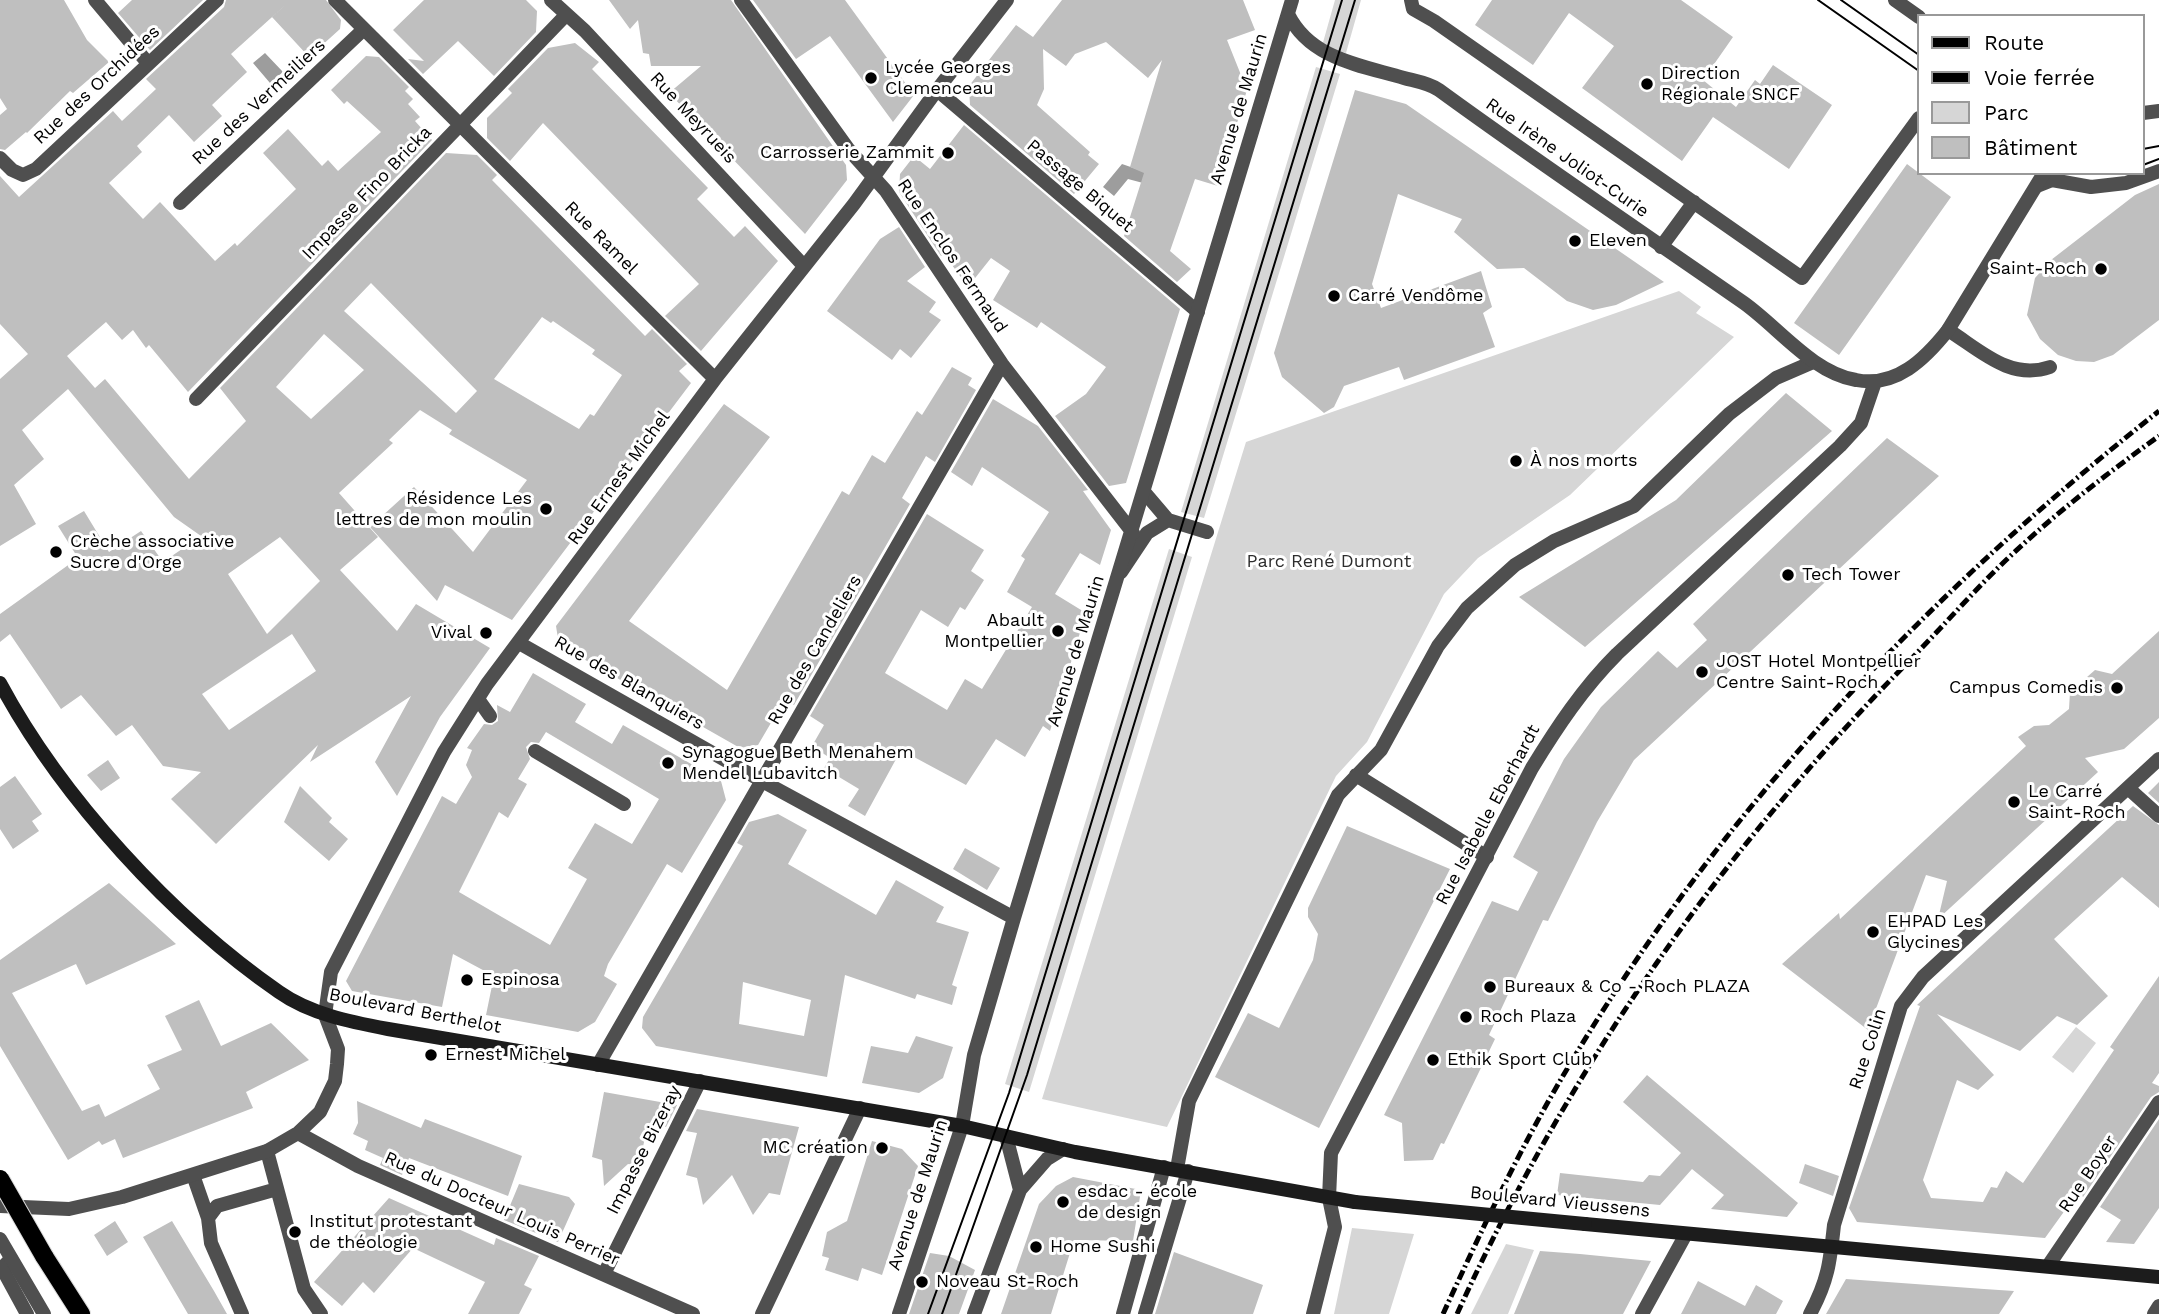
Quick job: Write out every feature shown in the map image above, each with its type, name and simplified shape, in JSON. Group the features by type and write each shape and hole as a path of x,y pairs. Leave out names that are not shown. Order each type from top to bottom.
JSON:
{"main road":[{"name":"Boulevard Berthelot","path":"0,682 56,768 136,868 185,916 279,993 325,1015 598,1065 962,1126"},
{"name":"Boulevard Vieussens","path":"962,1126 1063,1149 1355,1202 2159,1277"},
{"path":"0,1180 81,1314"}],"street":[{"path":"95,0 147,62"},
{"name":"Rue des Orchidées","path":"0,158 12,170 23,175 36,169 147,62 217,0"},
{"name":"Rue Ramel","path":"335,0 715,379"},
{"name":"Rue Meyrueis","path":"551,0 585,31 803,265"},
{"name":"Rue Enclos Fermaud","path":"741,0 849,150 886,191 1002,364 1133,533"},
{"name":"Rue Ernest Michel","path":"325,1015 331,972 444,752 478,699 715,379 873,178 1007,0"},
{"path":"1411,0 1413,9 1423,17 1434,21 1802,278 1918,119"},
{"path":"1895,0 1918,16"},
{"name":"Rue Irène Joliot-Curie","path":"1287,5 1305,41 1326,55 1433,86 1745,304 1813,362"},
{"name":"Avenue de Maurin","path":"899,1314 962,1126 974,1055 1145,494 1287,5"},
{"name":"Impasse Fino Bricka","path":"197,399 566,15"},
{"name":"Rue des Vermeiliers","path":"180,203 364,29"},
{"name":"Passage Biquet","path":"937,90 1198,312"},
{"path":"1145,1314 1189,1101 1338,795 1381,750 1438,646 1467,608 1515,565 1634,506 1730,414 1776,379 1813,362 1838,376 1875,382 1907,371 1931,352 1948,330 2041,180 2091,187 2126,183 2159,171"},
{"path":"1661,247 1694,202"},
{"path":"1948,330 2013,370 2036,372 2050,367"},
{"name":"Rue des Candeliers","path":"598,1065 1002,364"},
{"name":"Rue Isabelle Eberhardt","path":"1313,1314 1335,1227 1329,1198 1331,1153 1488,857 1532,768 1586,687 1617,654 1840,446 1861,423 1875,382"},
{"path":"1145,494 1168,520 1207,532"},
{"path":"1121,572 1147,533 1168,520"},
{"name":"Rue des Blanquiers","path":"519,643 762,781 1014,918"},
{"path":"478,699 490,716"},
{"path":"535,751 624,804"},
{"name":"Rue Colin","path":"1810,1314 1824,1287 1832,1262 1834,1225 1901,1006 1923,977 2159,759"},
{"path":"1356,775 1488,857"},
{"path":"2128,788 2159,816"},
{"path":"0,1206 69,1209 122,1197 267,1151 298,1133 320,1112 334,1081 338,1048 325,1015"},
{"name":"Impasse Bizeray","path":"604,1275 700,1081"},
{"name":"Rue Boyer","path":"2049,1266 2159,1102"},
{"path":"762,1314 860,1108"},
{"name":"Rue du Docteur Louis Perrier","path":"298,1133 358,1166 694,1314"},
{"path":"1006,1136 1020,1190"},
{"path":"974,1314 1020,1190 1047,1159 1063,1149"},
{"path":"267,1151 304,1289 321,1314"},
{"path":"1123,1314 1176,1169"},
{"path":"193,1175 208,1218 211,1244 242,1314"},
{"path":"208,1218 217,1206 277,1189"},
{"path":"1642,1314 1686,1234"},
{"path":"0,1240 44,1314"},
{"path":"11,1259 2,1268 27,1314"},
{"path":"2154,1314 2159,1306"}],"green space":[{"path":"1335,0 1361,0 1346,53 1322,46"},
{"path":"1316,67 1340,74 1204,518 1181,512"},
{"name":"Parc René Dumont","path":"1679,291 1701,307 1696,313 1734,337 1570,495 1478,558 1444,594 1367,742 1336,776 1167,1127 1042,1099 1246,442"},
{"path":"1169,549 1192,557 1029,1092 1005,1084"},
{"path":"2076,1027 2096,1043 2073,1073 2052,1057"},
{"path":"1352,1228 1414,1234 1389,1314 1334,1314"},
{"path":"1506,1244 1534,1250 1508,1314 1471,1314"}],"shaded area":[{"path":"265,53 283,72 270,83 253,63"},
{"path":"1122,164 1148,173 1143,183 1128,179 1114,196 1103,187"}],"building":[{"path":"0,0 64,0 87,40 109,62 73,93 70,91 27,133 5,150 0,149 0,115 7,109 0,98"},
{"path":"132,0 203,0 150,50 118,13"},
{"path":"226,0 291,0 231,54 247,72 212,105 222,116 194,142 169,115 137,146 142,152 109,183 143,219 160,202 215,261 235,243 237,246 296,189 263,153 288,129 322,166 328,160 338,171 381,132 347,101 344,104 331,90 366,56 379,57 409,87 405,91 413,99 408,104 420,117 415,121 432,140 188,392 149,345 146,348 133,330 122,340 106,322 67,356 95,388 105,379 189,479 246,421 220,388 446,153 477,155 497,175 492,180 645,336 652,329 687,364 679,371 691,383 512,620 445,585 437,601 370,527 414,487 473,552 527,480 449,434 452,430 420,410 389,440 393,443 339,493 378,537 340,570 397,631 416,604 490,648 440,717 397,796 375,762 411,696 310,762 318,745 216,844 171,799 201,772 163,766 132,725 116,736 81,695 61,709 10,634 0,642 0,614 78,558 58,526 84,511 109,552 141,531 163,562 201,536 174,517 68,389 22,430 44,459 14,485 36,524 0,546 0,379 28,354 0,324 0,176 19,197 113,111 122,121 156,89 146,79 224,7","holes":["371,283 477,391 456,413 344,311","542,317 551,323 553,321 595,350 592,354 622,375 594,416 590,414 579,429 494,379","324,334 364,370 311,419 276,387","280,537 320,581 267,634 228,574","292,634 316,671 229,730 202,694"]},
{"path":"291,0 326,0 341,20 340,29 309,57 272,17"},
{"path":"424,0 526,0 537,11 536,32 494,76 458,41 423,74 408,59 424,61 393,30"},
{"path":"609,0 731,0 846,165 847,180 805,234 669,93 701,66 651,66 649,54 643,53 638,20 630,29"},
{"path":"753,0 845,0 914,95 893,122 830,36 796,59"},
{"path":"1062,0 1243,0 1255,30 1227,40 1247,90 1218,186 1195,179 1170,251 1191,269 1177,282 1124,236 1144,173 1130,167 1162,60 1148,78 1106,42 1075,54 1066,66 1043,49 1044,89 1037,105 1090,152 1088,155 1099,164 1074,194 970,105 969,86 1016,25 1033,37"},
{"name":"Direction Régionale SNCF","path":"1492,0 1681,0 1733,37 1703,80 1736,107 1755,80 1760,84 1773,65 1832,105 1789,169 1713,117 1682,161 1582,88 1614,46 1569,13 1533,65 1475,25"},
{"path":"575,43 599,62 592,69 708,188 697,199 734,237 745,226 778,261 701,351 665,316 699,284 543,123 510,161 487,138 487,118 512,93 508,89 548,48"},
{"path":"1355,90 1406,104 1664,282 1616,305 1593,310 1567,301 1524,268 1497,269 1454,232 1462,219 1398,194 1372,284 1381,308 1481,271 1492,307 1483,313 1495,347 1404,380 1399,367 1344,386 1334,407 1324,413 1282,377 1274,353"},
{"path":"964,125 1180,309 1126,483 1109,486 1055,416 1086,394 1106,367 1041,322 1037,328 993,300 1010,271 991,258 968,287 944,254 941,256 899,192 900,174 914,156 930,169"},
{"path":"1907,164 1918,175 1951,197 1839,355 1794,323"},
{"name":"Saint-Roch","path":"2159,184 2159,320 2113,355 2094,362 2076,361 2058,355 2040,339 2027,315 2035,278 2051,260 2135,195"},
{"path":"899,227 925,267 907,281 936,302 929,312 941,320 911,358 900,349 892,360 827,311 880,239"},
{"path":"952,367 972,378 968,385 976,390 935,462 926,456 902,498 910,504 794,705 785,699 758,745 740,748 559,645 556,626 724,404 770,437 629,621 727,690 842,491 849,495 872,455 885,463 917,411 922,415"},
{"path":"1786,393 1832,431 1585,647 1519,597 1676,500"},
{"path":"993,399 1038,426 1088,490 1083,491 1111,530 1100,565 1080,553 1055,594 1086,613 1050,731 1043,726 1025,757 996,739 966,785 901,750 865,816 848,806 859,789 824,768 830,758 812,746 824,725 810,716 927,514 984,550 971,571 984,580 965,610 960,607 948,627 921,610 885,673 947,710 965,679 982,689 1032,607 1007,592 1025,559 1021,556 1049,512 982,467 972,486 951,472"},
{"path":"1887,438 1939,476 1634,760 1597,822 1548,921 1543,920 1489,1035 1495,1039 1444,1144 1441,1143 1433,1160 1404,1161 1402,1123 1384,1115 1492,901 1518,911 1538,872 1513,857 1564,759 1601,707 1658,651 1677,668 1707,640 1693,624"},
{"path":"2159,631 2159,718 2124,749 2085,758 2098,772 1938,919 1947,881 1926,875 1868,1030 1782,964 1839,913 1840,919 2026,746 2018,737 2034,726 2049,725 2069,709 2070,692 2095,670 2112,674"},
{"path":"533,673 586,704 575,722 612,744 623,725 721,781 726,800 682,873 667,864 608,964 604,976 617,984 595,1022 578,1032 486,1015 494,976 453,954 442,1007 352,991 346,981 442,796 456,804 472,777 466,765 472,750 467,748 484,724 492,725 498,721 497,705 510,712","holes":["546,732 659,799 632,844 595,823 568,868 587,879 550,945 459,892 499,812 508,818 527,784 518,779 530,759 526,747 531,742 539,743"]},
{"path":"108,760 120,778 101,791 87,775"},
{"path":"15,776 42,814 32,821 39,831 13,849 0,829 0,787"},
{"path":"2159,782 2159,803 2148,793"},
{"path":"300,786 332,818 329,822 348,839 329,861 284,822"},
{"path":"2133,806 2159,825 2159,908 2122,877 2054,939 2108,996 2077,1025 2057,1016 2020,1051 1937,1014 1994,1075 1978,1090 1957,1080 1923,1180 1931,1198 1983,1202 1991,1187 1997,1188 2006,1171 2023,1183 2114,1050 2110,1047 2159,976 2159,1073 2152,1083 2159,1086 2159,1092 2151,1097 2083,1197 2076,1195 2045,1238 1857,1222 1849,1208 1920,1006 1917,1005"},
{"path":"778,814 807,830 788,864 876,915 896,880 944,907 936,922 969,932 952,985 957,987 952,1005 917,994 915,999 845,975 827,1077 656,1046 642,1028 643,1017 743,846 737,843 749,822","holes":["743,982 811,1000 804,1036 739,1024"]},
{"path":"1347,826 1450,869 1319,1128 1215,1077 1248,1013 1279,1028 1313,960 1318,934 1308,917 1308,908"},
{"path":"965,848 1000,868 987,890 953,869"},
{"path":"109,883 176,944 86,985 76,964 12,993 82,1111 99,1104 105,1117 160,1089 147,1065 182,1050 165,1016 199,1000 221,1046 271,1023 309,1060 246,1092 253,1108 123,1158 115,1139 102,1145 99,1141 68,1160 0,1046 0,960"},
{"path":"916,1036 953,1047 943,1078 919,1093 862,1083 871,1046 908,1053"},
{"path":"1647,1075 1798,1203 1787,1217 1711,1209 1724,1195 1692,1169 1660,1205 1557,1195 1560,1173 1643,1182 1649,1175 1660,1176 1681,1153 1623,1102"},
{"path":"604,1092 677,1105 666,1127 648,1123 639,1166 628,1164 604,1186 602,1160 592,1157"},
{"path":"357,1101 421,1128 425,1119 522,1156 508,1196 409,1158 402,1175 380,1165 383,1158 365,1150 368,1141 353,1134 358,1123"},
{"path":"697,1109 799,1127 780,1195 769,1193 753,1215 732,1175 703,1205 697,1178 686,1175 697,1133 686,1131"},
{"path":"2159,1119 2159,1208 2134,1244 2106,1242 2121,1220 2100,1207"},
{"path":"872,1141 902,1149 918,1166 882,1275 862,1268 858,1281 825,1270 829,1258 822,1256 827,1232 847,1221"},
{"path":"1805,1164 1839,1176 1833,1196 1799,1183"},
{"path":"1073,1177 1141,1190 1133,1241 1074,1240 1051,1314 1001,1314 1039,1204 1056,1186"},
{"path":"519,1184 569,1197 575,1204 558,1242 504,1220"},
{"path":"389,1198 494,1245 496,1238 539,1256 524,1285 532,1289 519,1314 468,1314 485,1282 413,1248 374,1293 363,1282 342,1306 314,1282"},
{"path":"115,1221 128,1242 107,1256 94,1235"},
{"path":"172,1221 227,1314 188,1314 143,1237"},
{"path":"1540,1251 1651,1261 1623,1314 1514,1314"},
{"path":"1174,1252 1263,1285 1253,1314 1155,1314"},
{"path":"930,1253 949,1256 975,1270 959,1314 909,1314"},
{"path":"1846,1279 2014,1291 1999,1314 1826,1314"},
{"path":"1698,1281 1745,1306 1756,1285 1783,1301 1776,1314 1681,1314"}],"tram line":[{"path":"928,1314 1009,1093 1342,0"},
{"path":"942,1314 1027,1075 1355,0"},
{"path":"1818,0 1918,70"},
{"path":"1841,0 1918,54"},
{"path":"2145,149 2159,146"},
{"path":"2145,164 2159,159"}],"railway":[{"path":"1443,1314 1552,1094 1629,970 1693,880 1762,794 1835,710 1911,631 1991,554 2159,411"},
{"path":"1457,1314 1501,1222 1549,1133 1600,1048 1655,965 1776,807 1843,731 1992,573 2060,512 2159,436"}],"place":[{"name":"Lycée Georges Clemenceau","path":"871,78"},
{"name":"Direction Régionale SNCF","path":"1647,84"},
{"name":"Carrosserie Zammit","path":"948,153"},
{"name":"Eleven","path":"1575,241"},
{"name":"Saint-Roch","path":"2101,269"},
{"name":"Carré Vendôme","path":"1334,296"},
{"name":"À nos morts","path":"1516,461"},
{"name":"Résidence Les lettres de mon moulin","path":"546,509"},
{"name":"Crèche associative Sucre d'Orge","path":"56,552"},
{"name":"Tech Tower","path":"1788,575"},
{"name":"Abault Montpellier","path":"1058,631"},
{"name":"Vival","path":"486,633"},
{"name":"JOST Hotel Montpellier Centre Saint-Roch","path":"1702,672"},
{"name":"Campus Comedis","path":"2117,688"},
{"name":"Synagogue Beth Menahem Mendel Lubavitch","path":"668,763"},
{"name":"Le Carré Saint-Roch","path":"2014,802"},
{"name":"EHPAD Les Glycines","path":"1873,932"},
{"name":"Espinosa","path":"467,980"},
{"name":"Bureaux & Co - Roch PLAZA","path":"1490,987"},
{"name":"Roch Plaza","path":"1466,1017"},
{"name":"Ernest Michel","path":"431,1055"},
{"name":"Ethik Sport Club","path":"1433,1060"},
{"name":"MC création","path":"882,1148"},
{"name":"esdac - école de design","path":"1063,1202"},
{"name":"Institut protestant de théologie","path":"295,1232"},
{"name":"Home Sushi","path":"1036,1247"},
{"name":"Noveau St-Roch","path":"922,1282"}]}
